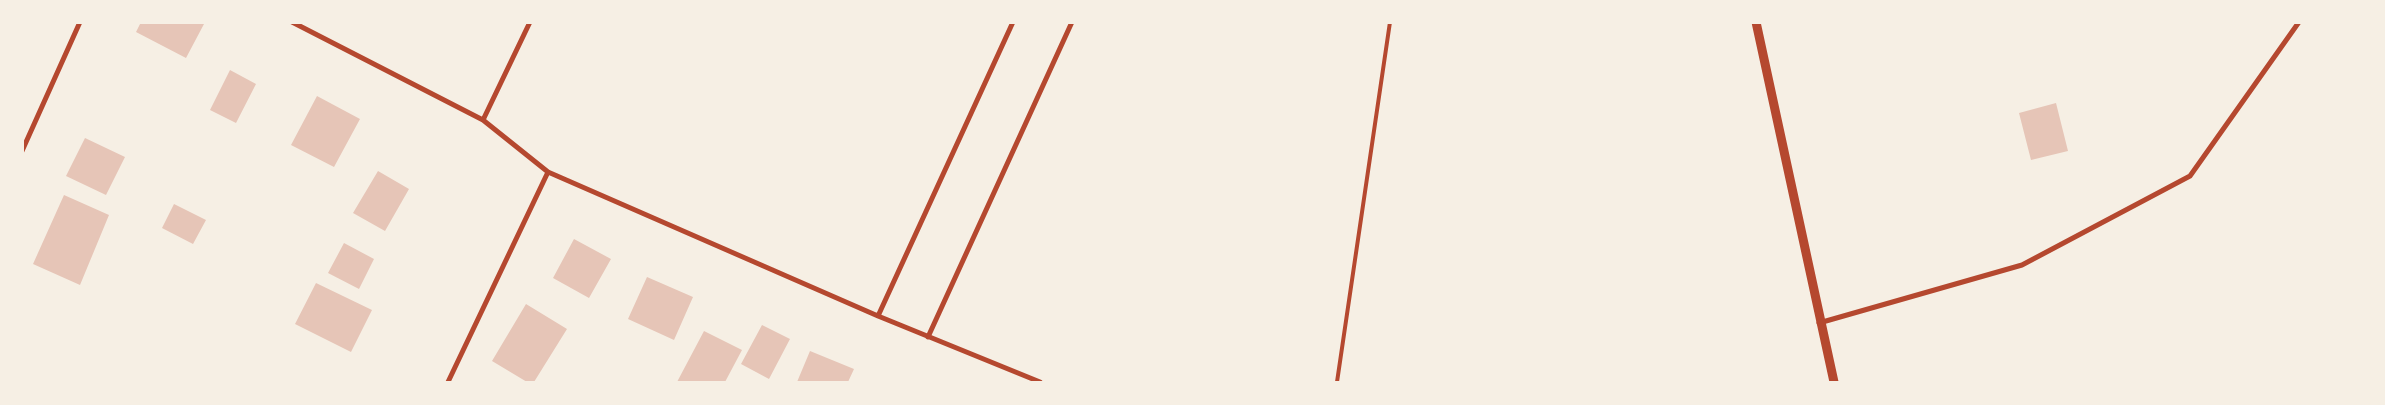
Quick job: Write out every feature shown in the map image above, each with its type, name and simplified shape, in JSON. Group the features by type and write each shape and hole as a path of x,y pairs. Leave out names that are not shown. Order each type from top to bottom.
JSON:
{"street":[{"path":"22,151 80,22"},
{"path":"292,22 483,120 548,172 878,316 1040,382"},
{"path":"483,120 530,22"},
{"path":"878,316 1013,22"},
{"path":"928,337 1072,22"},
{"path":"1756,22 1819,323 1834,382"},
{"path":"1819,323 2022,265 2190,176 2299,22"},
{"path":"448,382 548,172"}],"lane":[{"path":"1337,382 1390,22"}],"building":[{"path":"141,22 201,22 204,24 186,58 136,32"},
{"path":"230,70 256,84 236,123 210,110"},
{"path":"317,96 360,119 334,167 291,145"},
{"path":"2056,103 2068,151 2031,160 2019,113"},
{"path":"85,138 125,157 106,195 66,176"},
{"path":"378,171 409,189 385,231 353,213"},
{"path":"64,195 109,215 80,285 33,264"},
{"path":"174,204 206,220 193,244 162,228"},
{"path":"574,239 611,259 589,298 553,278"},
{"path":"344,243 374,259 359,289 328,273"},
{"path":"647,277 693,297 674,340 628,319"},
{"path":"316,283 372,310 351,352 295,324"},
{"path":"526,304 567,329 534,382 527,382 492,361"},
{"path":"762,325 790,339 769,379 741,364"},
{"path":"704,331 742,350 725,382 677,382"},
{"path":"810,351 854,369 848,382 797,382"}]}
